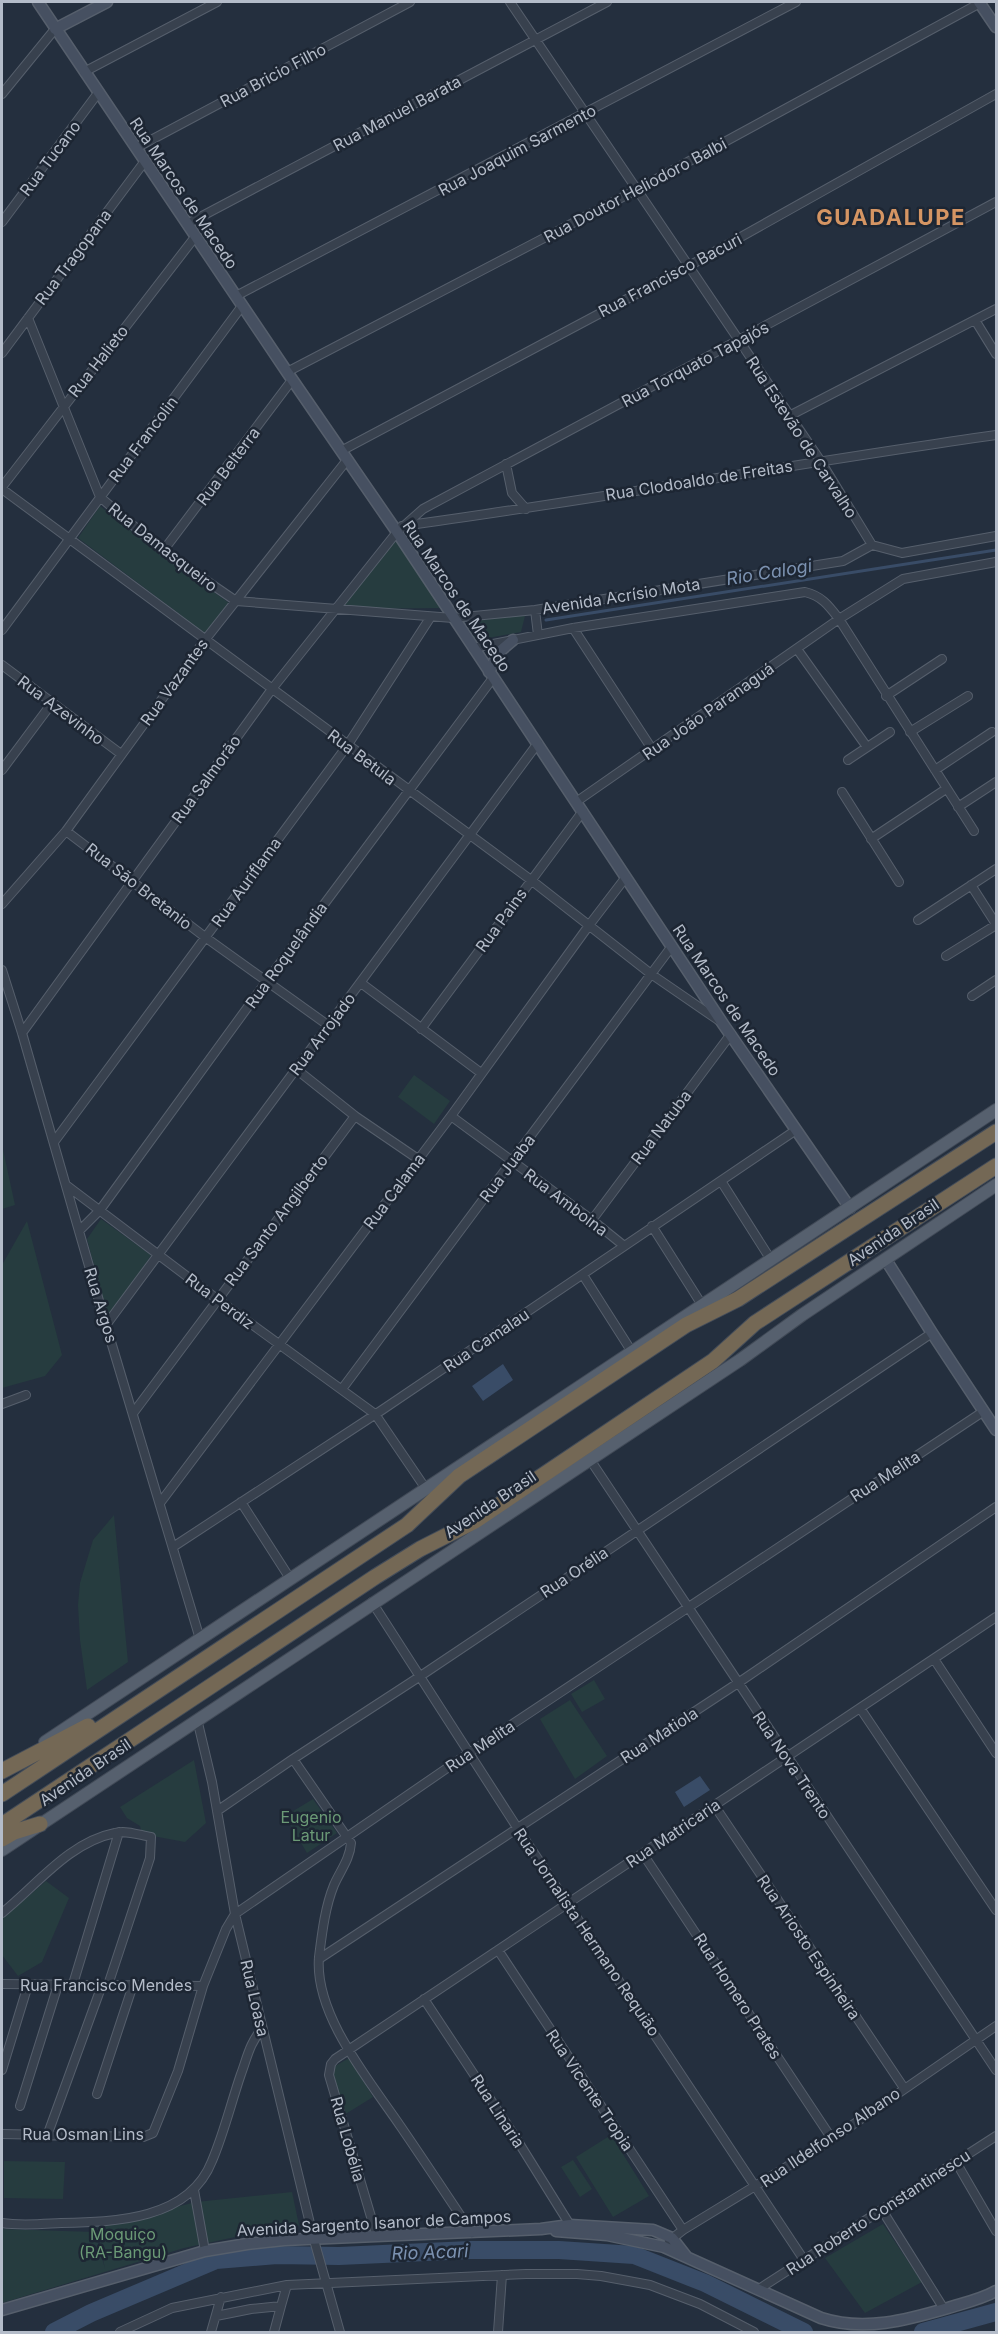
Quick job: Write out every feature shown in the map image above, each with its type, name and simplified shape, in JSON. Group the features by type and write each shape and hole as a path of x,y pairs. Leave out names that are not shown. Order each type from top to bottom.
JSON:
{"highway":[{"name":"Avenida Brasil","path":"2,1794 407,1525 459,1476 657,1344 686,1325 738,1299 996,1132"},
{"name":"Avenida Brasil","path":"2,1825 375,1577 420,1549 475,1521 713,1361 755,1323 996,1166"},
{"path":"2,1771 159,1688"},
{"path":"2,1839 14,1832 40,1824"}],"main road":[{"name":"Rua Marcos de Macedo","path":"38,2 344,456 400,529 472,648 538,743 723,1024 850,1208"},
{"path":"55,29 107,2"},
{"path":"980,2 996,27"},
{"path":"491,675 499,652 513,640"},
{"path":"2,1771 996,1110"},
{"name":"Avenida Brasil","path":"2,1850 372,1602 740,1360 996,1185"},
{"path":"886,1260 996,1430"},
{"name":"Avenida Sargento Isanor de Campos","path":"2,2310 204,2251 248,2244 541,2229 570,2225 653,2230 672,2238 686,2256"},
{"name":"Avenida Sargento Isanor de Campos","path":"541,2229 607,2235 664,2247 836,2323 872,2324 928,2315 996,2291"}],"street":[{"path":"84,72 217,2"},
{"name":"Rua Bricio Filho","path":"136,148 410,2"},
{"name":"Rua Estevão de Carvalho","path":"510,2 820,460 872,545"},
{"name":"Rua Manuel Barata","path":"187,224 607,2"},
{"name":"Rua Joaquim Sarmento","path":"236,296 796,2"},
{"name":"Rua Doutor Heliodoro Balbi","path":"290,376 980,2"},
{"path":"2,94 55,29"},
{"name":"Rua Tucano","path":"2,222 98,93"},
{"name":"Rua Francisco Bacuri","path":"344,456 996,94"},
{"name":"Rua Tragopana","path":"2,353 145,162"},
{"name":"Rua Torquato Tapajós","path":"400,529 423,509 996,202"},
{"name":"Rua Halieto","path":"2,488 62,406 195,237"},
{"name":"Rua Francolin","path":"2,630 242,306"},
{"path":"789,416 996,309"},
{"name":"Rua Damasqueiro","path":"28,318 100,497 163,551 236,600 430,618 453,618"},
{"path":"975,320 996,354"},
{"name":"Rua Belterra","path":"163,551 290,376"},
{"name":"Rua Clodoaldo de Freitas","path":"400,529 820,460 996,435"},
{"name":"Rua Vazantes","path":"2,904 66,831 205,640 344,456"},
{"path":"506,464 512,493 526,509"},
{"name":"Rua Betula","path":"2,488 346,746 590,924 651,974 723,1024"},
{"name":"Rua Salmorão","path":"22,1033 272,689 400,529"},
{"path":"872,545 902,553 996,536"},
{"name":"Avenida Acrísio Mota","path":"453,618 535,610 843,561 872,545"},
{"path":"839,619 903,579 996,562"},
{"name":"Avenida Acrísio Mota","path":"472,648 573,628 805,592 816,594 827,603 839,619 974,831"},
{"path":"535,610 538,635"},
{"name":"Rua Auriflama","path":"54,1142 346,746 430,618"},
{"name":"Rua João Paranaguá","path":"580,806 652,749 839,619"},
{"path":"573,628 652,749"},
{"path":"797,649 867,747"},
{"path":"886,696 942,660"},
{"name":"Rua Azevinho","path":"2,665 121,754"},
{"name":"Rua Roquelândia","path":"79,1231 100,1210 491,675"},
{"path":"910,732 968,696"},
{"path":"2,770 52,703"},
{"path":"848,760 890,732"},
{"path":"935,770 992,732"},
{"name":"Rua Arrojado","path":"106,1325 538,743"},
{"path":"958,807 996,782"},
{"path":"871,839 946,789"},
{"path":"842,792 898,882"},
{"name":"Rua Pains","path":"421,1029 531,880 580,806"},
{"name":"Rua São Bretanio","path":"66,831 205,938 328,1026"},
{"path":"918,920 996,869"},
{"name":"Rua Calama","path":"160,1503 451,1116 626,877"},
{"path":"946,956 996,924 971,885"},
{"name":"Rua Juaba","path":"342,1389 672,946"},
{"name":"Rua Argos","path":"2,970 200,1639"},
{"path":"972,996 996,980"},
{"path":"361,983 481,1073"},
{"name":"Rua Natuba","path":"592,1220 731,1034"},
{"path":"296,1069 355,1116 418,1159"},
{"name":"Rua Santo Angilberto","path":"134,1412 216,1299 355,1116"},
{"name":"Rua Amboina","path":"451,1116 623,1245"},
{"name":"Rua Camalau","path":"173,1547 583,1275 623,1245 796,1130"},
{"path":"721,1181 771,1260"},
{"name":"Rua Perdiz","path":"66,1185 216,1299 375,1414 426,1489"},
{"path":"652,1226 702,1305"},
{"path":"583,1275 632,1352"},
{"name":"Rua Orélia","path":"217,1812 293,1758 419,1677 932,1333"},
{"path":"2,1404 26,1395"},
{"name":"Rua Melita","path":"235,1914 469,1752 984,1411"},
{"name":"Rua Nova Trento","path":"589,1458 996,2070"},
{"path":"241,1502 291,1580"},
{"name":"Rua Matiola","path":"319,1959 738,1683 996,1507"},
{"name":"Rua Jornalista Hermano Requião","path":"372,1602 518,1829 804,2260"},
{"name":"Rua Matricaria","path":"349,2049 996,1617"},
{"path":"934,1659 996,1753"},
{"path":"860,1708 996,1910"},
{"name":"Rua Loasa","path":"197,1719 217,1812 235,1914 323,2274 340,2332"},
{"path":"293,1758 349,1837 351,1848 327,1906 319,1959 322,1987 327,2003 349,2049 472,2232"},
{"name":"Rua Ariosto Espinheira","path":"714,1805 904,2088"},
{"path":"73,1983 119,1832"},
{"path":"2,1913 65,1858 94,1841 119,1832 151,1837 150,1858 105,1985 46,2136"},
{"name":"Rua Homero Prates","path":"643,1854 832,2139"},
{"name":"Rua Francisco Mendes","path":"2,1984 203,1986 226,1929 235,1914"},
{"name":"Rua Vicente Tropia","path":"498,1950 683,2230"},
{"path":"2,2070 28,1985"},
{"path":"20,2106 58,1985"},
{"path":"98,2094 134,1985"},
{"name":"Rua Osman Lins","path":"2,2134 143,2137 153,2133 178,2071 203,1986"},
{"name":"Rua Linaria","path":"424,1999 520,2144 570,2225"},
{"name":"Rua Ildelfonso Albano","path":"664,2247 683,2230 832,2139 996,2026"},
{"path":"2,2223 85,2223 128,2218 164,2209 194,2190 204,2178 213,2160 250,2046 262,2029"},
{"name":"Rua Lobélia","path":"349,2049 331,2064 329,2075 377,2237"},
{"name":"Rua Roberto Constantinescu","path":"759,2289 996,2136"},
{"path":"956,2162 996,2231"},
{"path":"194,2190 204,2251"},
{"path":"882,2210 944,2309"},
{"path":"120,2332 172,2308 287,2285 590,2274 650,2285 700,2304 754,2332"},
{"path":"498,2332 501,2276"},
{"path":"274,2332 287,2285"},
{"path":"211,2332 220,2297"},
{"path":"216,2316 281,2306"}],"green space":[{"path":"100,506 160,554 229,603 206,634 78,538"},
{"path":"397,533 445,608 337,609"},
{"path":"526,612 521,632 472,641 467,622"},
{"path":"414,1075 450,1101 434,1124 398,1097"},
{"path":"2,1145 15,1205 2,1209"},
{"path":"101,1219 151,1255 109,1322 87,1239"},
{"path":"27,1221 62,1355 45,1376 2,1388 2,1265"},
{"path":"114,1515 128,1662 87,1690 80,1640 78,1605 80,1583 93,1540"},
{"path":"594,1680 605,1699 582,1712 571,1694"},
{"path":"570,1700 607,1756 575,1779 540,1719"},
{"path":"194,1760 206,1823 185,1842 142,1834 140,1826 127,1818 120,1807"},
{"name":"Eugenio Latur","path":"313,1799 337,1833 307,1853 285,1816"},
{"path":"46,1881 69,1898 42,1962 18,1976 2,1955 2,1919"},
{"path":"349,2058 373,2097 344,2115 332,2068"},
{"path":"611,2135 649,2196 613,2217 576,2157"},
{"path":"573,2160 592,2189 580,2197 561,2167"},
{"path":"4,2161 65,2162 63,2199 4,2198"},
{"name":"Moquiço (RA-Bangu)","path":"292,2192 299,2225 293,2231 240,2236 184,2248 2,2303 2,2229 95,2232 105,2269 97,2227 196,2202"},
{"path":"883,2224 922,2282 865,2313 825,2258"}],"water":[{"path":"503,1364 513,1380 483,1401 472,1386"},
{"path":"700,1776 710,1790 684,1807 675,1792"}],"waterway":[{"name":"Rio Calogi","path":"546,620 996,550"},
{"name":"Rio Acari","path":"54,2332 91,2313 216,2260 277,2255 339,2256 470,2250 559,2250 634,2255 705,2283 804,2332"},
{"name":"Rio Acari","path":"923,2332 996,2312"}],"district":[{"name":"GUADALUPE","path":"891,217"}]}
